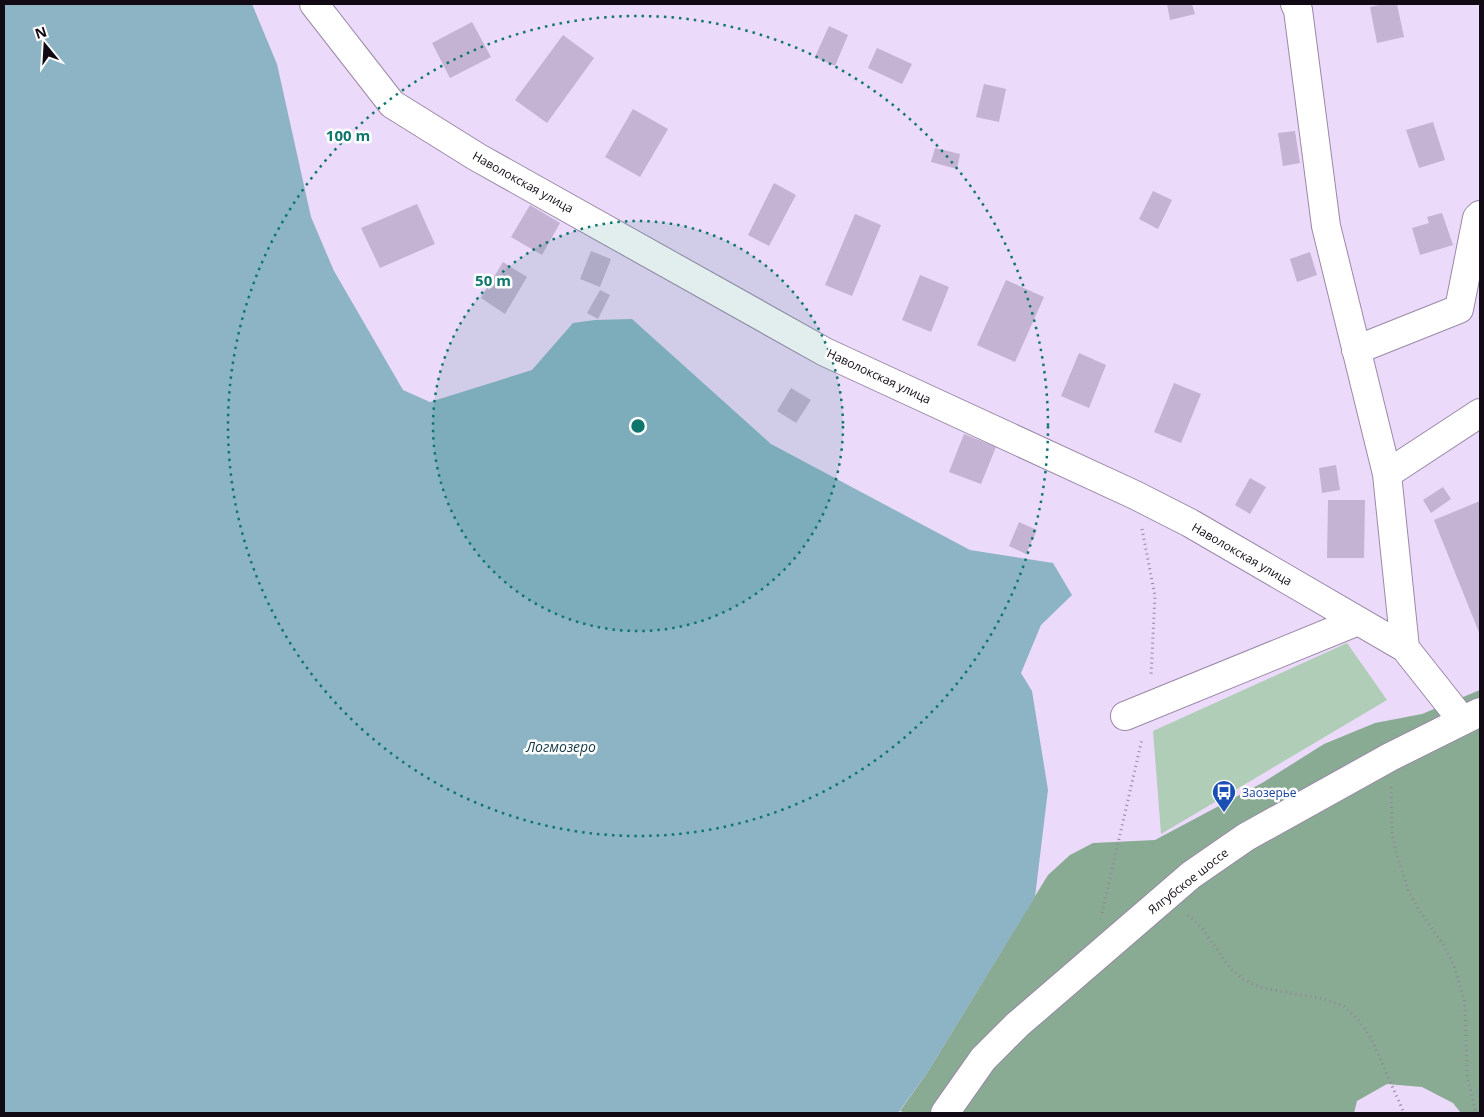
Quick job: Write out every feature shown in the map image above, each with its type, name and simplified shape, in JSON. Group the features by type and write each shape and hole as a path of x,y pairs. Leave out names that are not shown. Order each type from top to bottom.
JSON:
{"street":[{"name":"Наволокская улица","path":"314,4 392,104 477,157 825,352 1135,495 1190,523 1405,648 1471,716"},
{"path":"1297,6 1326,226 1387,474 1405,648"},
{"path":"1356,350 1459,310 1477,218 1480,215"},
{"path":"1387,474 1480,413"},
{"path":"1125,716 1358,621"},
{"name":"Ялгубское шоссе","path":"945,1113 983,1059 1017,1025 1191,875 1246,837 1390,757 1471,716"}],"path":[{"path":"1390,757 1392,832 1396,852 1409,892 1443,944 1460,982 1466,1002 1467,1075 1476,1113"},
{"path":"1156,905 1186,913 1202,928 1227,964 1242,979 1263,988 1325,1000 1345,1008 1361,1022 1372,1040 1404,1113"}],"green space":[{"path":"1347,643 1387,700 1161,834 1153,731"},
{"path":"1480,690 1480,1113 1461,1113 1453,1103 1422,1087 1387,1084 1357,1101 1354,1113 907,1113 900,1111 927,1073 1048,875 1070,855 1093,843 1155,840 1262,783 1324,744 1375,723 1422,714"}],"water":[{"name":"Логмозеро","path":"4,4 252,4 277,64 311,217 334,271 403,390 430,402 532,370 573,323 595,320 632,319 771,444 970,550 1053,563 1072,595 1041,625 1021,673 1032,691 1048,790 1035,897 927,1073 898,1113 4,1113"}],"building":[{"path":"1167,4 1192,4 1195,14 1170,20"},
{"path":"1397,4 1404,37 1377,43 1370,7"},
{"path":"472,22 491,57 450,78 432,43"},
{"path":"829,26 848,35 835,66 815,57"},
{"path":"563,35 594,58 547,123 515,100"},
{"path":"877,48 912,64 902,84 868,68"},
{"path":"984,84 1006,89 999,122 976,117"},
{"path":"633,109 668,129 640,177 605,157"},
{"path":"1433,122 1445,160 1419,168 1406,130"},
{"path":"1295,131 1300,163 1283,166 1278,133"},
{"path":"935,148 960,154 957,169 931,162"},
{"path":"774,183 796,195 769,246 748,235"},
{"path":"1153,191 1172,200 1158,229 1139,219"},
{"path":"417,204 435,244 380,268 361,228"},
{"path":"530,205 560,223 542,255 511,237"},
{"path":"1442,213 1453,245 1420,255 1412,228 1429,223 1427,217"},
{"path":"855,214 881,225 852,296 825,285"},
{"path":"591,251 611,259 600,287 580,279"},
{"path":"1310,252 1317,275 1297,282 1290,259"},
{"path":"503,262 527,277 505,314 481,298"},
{"path":"920,275 949,287 931,332 902,320"},
{"path":"1006,280 1044,297 1015,362 977,345"},
{"path":"600,290 610,295 598,319 587,313"},
{"path":"1079,353 1106,365 1089,408 1061,396"},
{"path":"1174,383 1201,394 1181,443 1154,432"},
{"path":"791,388 811,400 796,423 777,411"},
{"path":"964,434 996,447 981,484 949,472"},
{"path":"1336,465 1340,490 1322,493 1319,468"},
{"path":"1250,478 1266,487 1250,514 1235,505"},
{"path":"1443,487 1451,499 1431,513 1423,500"},
{"path":"1328,500 1365,500 1364,558 1327,558"},
{"path":"1480,501 1480,635 1434,520"},
{"path":"1019,522 1037,530 1026,554 1009,546"}],"place":[{"name":"Заозерье","path":"1224,813"}]}
